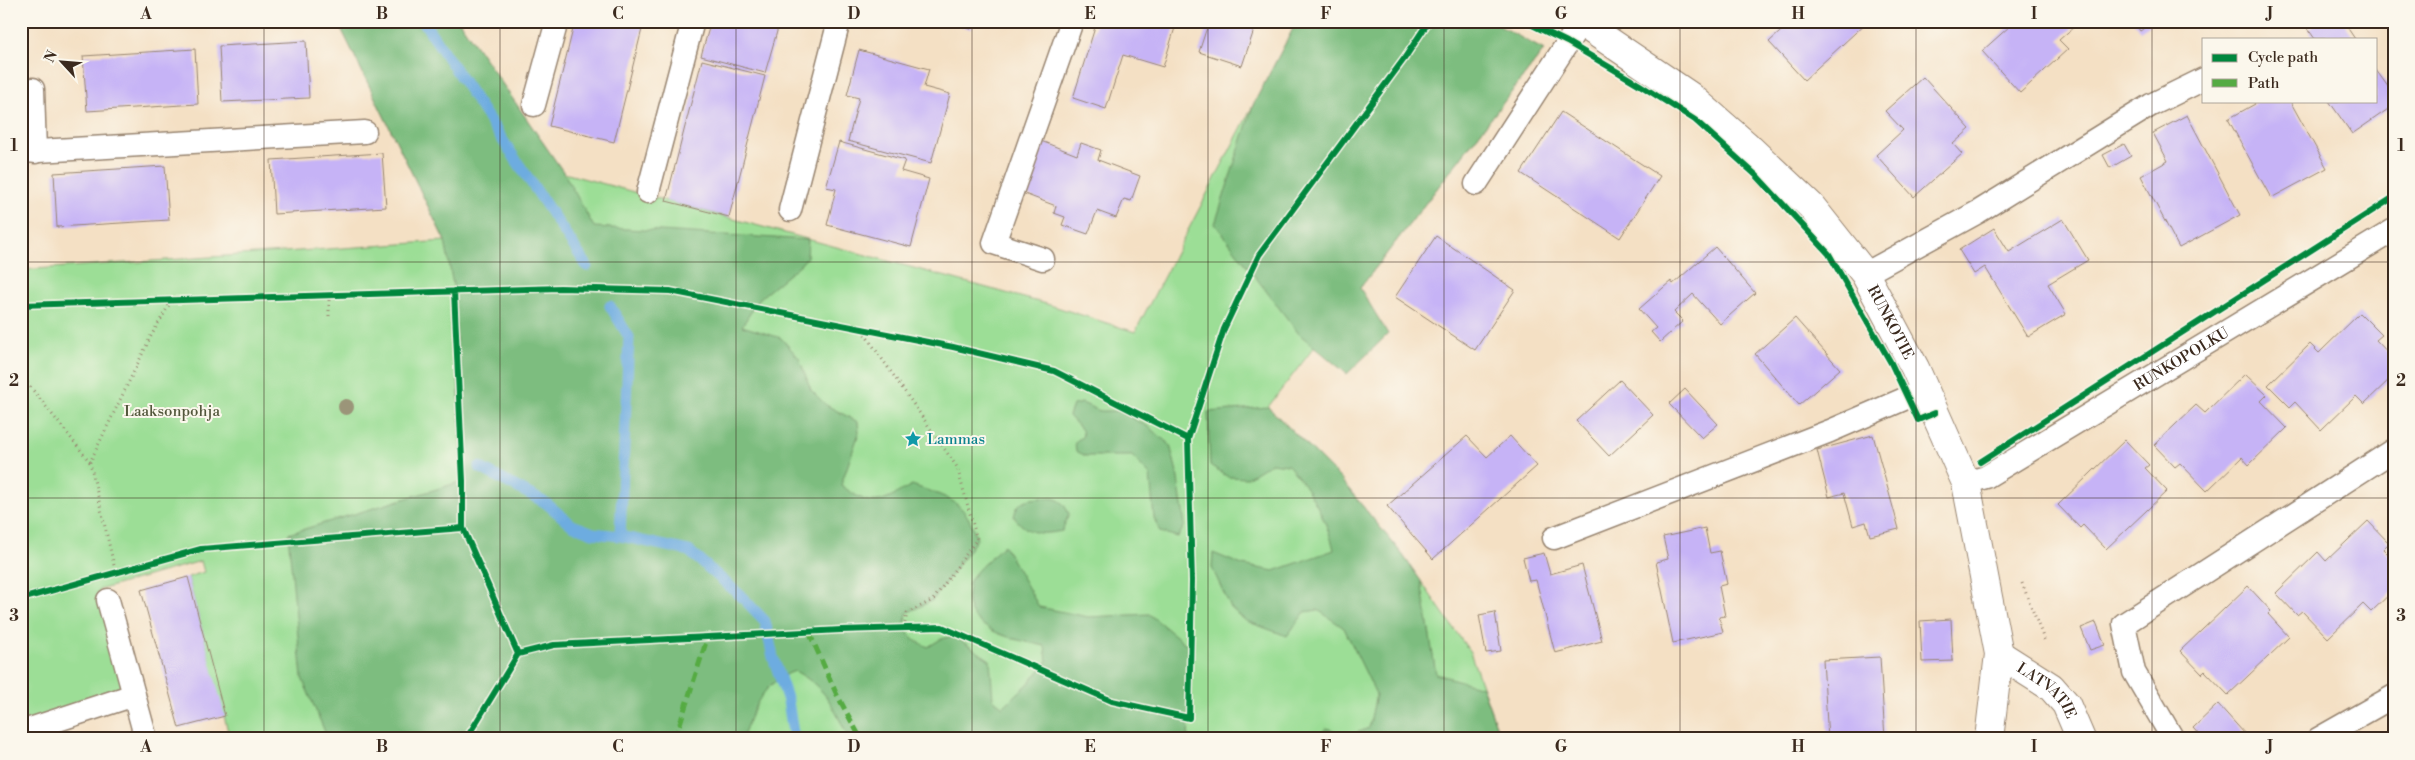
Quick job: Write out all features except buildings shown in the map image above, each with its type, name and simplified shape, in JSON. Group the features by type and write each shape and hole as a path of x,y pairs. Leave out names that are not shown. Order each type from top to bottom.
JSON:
{"street":[{"name":"RUNKOTIE","path":"1580,22 1690,96 1745,144 1811,206 1865,274 1925,390 1966,483 1999,654 1989,739"},
{"name":"LATVATIE","path":"1999,654 2051,687 2066,704 2080,739"}],"lane":[{"path":"534,105 557,21"},
{"path":"648,192 694,21"},
{"path":"790,210 839,21"},
{"path":"1043,259 994,243 1072,21"},
{"path":"1476,184 1580,22"},
{"path":"1865,274 1978,212 2151,105 2202,80"},
{"path":"34,89 28,152 365,132"},
{"name":"RUNKOPOLKU","path":"1966,483 1986,477 2394,230"},
{"path":"1554,538 1830,430 1925,390"},
{"path":"2173,739 2134,672 2124,624 2394,450"},
{"path":"108,600 146,739"},
{"path":"21,732 134,695"},
{"path":"2318,739 2394,696"}],"path":[{"path":"329,295 329,316"},
{"path":"319,296 339,295"},
{"path":"162,300 182,300"},
{"path":"90,462 151,336 172,300"},
{"path":"859,330 871,332"},
{"path":"859,330 957,467 977,539 933,600 907,613 904,628"},
{"path":"21,376 90,462 116,572"},
{"path":"106,575 125,570"},
{"path":"895,628 914,628"}],"green space":[{"name":"Laaksonpohja","path":"287,21 459,21 564,173 1050,305 1135,332 1297,21 1490,21 1544,50 1268,407 1338,476 1402,554 1470,652 1501,739 230,739 188,577 204,572 201,561 99,590 125,691 21,725 21,270 445,241 339,24"},
{"path":"287,21 459,21 564,173 594,227 808,240 807,257 760,298 742,326 781,338 799,358 811,390 826,405 858,422 859,433 841,485 869,501 883,500 912,485 936,493 954,502 961,508 967,516 977,539 933,600 907,613 904,628 914,640 928,647 941,639 954,636 990,660 993,699 1003,707 1029,683 1047,661 1045,646 1020,641 994,632 974,616 969,606 968,593 970,581 981,567 1004,545 1039,607 1088,617 1149,614 1192,649 1188,739 849,739 834,708 822,692 795,671 774,682 767,689 750,717 742,739 328,739 302,678 288,534 463,481 454,291 445,241 339,24"},
{"path":"1297,21 1490,21 1544,50 1360,288 1388,334 1347,374 1299,334 1215,224 1253,105"},
{"path":"1082,403 1100,411 1119,411 1149,427 1170,445 1177,472 1185,525 1178,537 1160,532 1154,518 1150,475 1132,456 1086,456 1076,451 1075,442 1083,436 1082,430 1069,416 1073,405"},
{"path":"1268,407 1338,476 1402,554 1421,581 1436,674 1482,687 1501,739 1318,739 1318,735 1327,728 1348,736 1369,728 1376,694 1344,628 1318,610 1305,612 1287,636 1246,621 1231,608 1212,568 1213,553 1242,565 1274,571 1334,550 1327,527 1316,504 1288,465 1271,463 1247,478 1228,477 1210,465 1208,412"},
{"path":"1038,498 1054,499 1063,504 1069,514 1062,531 1035,532 1024,527 1014,517 1021,503"}],"waterway":[{"path":"423,21 587,266"},
{"path":"610,306 629,337 620,536 689,551 741,596 765,621 773,657 788,701 794,739"},
{"path":"479,467 546,503 572,525 593,533 620,536"}],"marked path":[{"path":"809,632 836,693 861,739"},
{"path":"675,739 708,636"}],"cycle path":[{"path":"21,305 560,288 670,291 953,347 1054,371 1188,439 1224,329 1259,255 1404,59 1429,21"},
{"path":"1524,21 1567,42 1695,120 1757,176 1829,254 1891,363 1918,420 1935,413"},
{"path":"1980,462 2394,197"},
{"path":"454,291 463,481 463,528 518,654"},
{"path":"466,739 518,654 554,645 841,630 942,627 1112,701 1189,718 1192,581 1188,439"},
{"path":"21,599 201,549 463,528"}],"place":[{"name":"Lammas","path":"913,439"}]}
